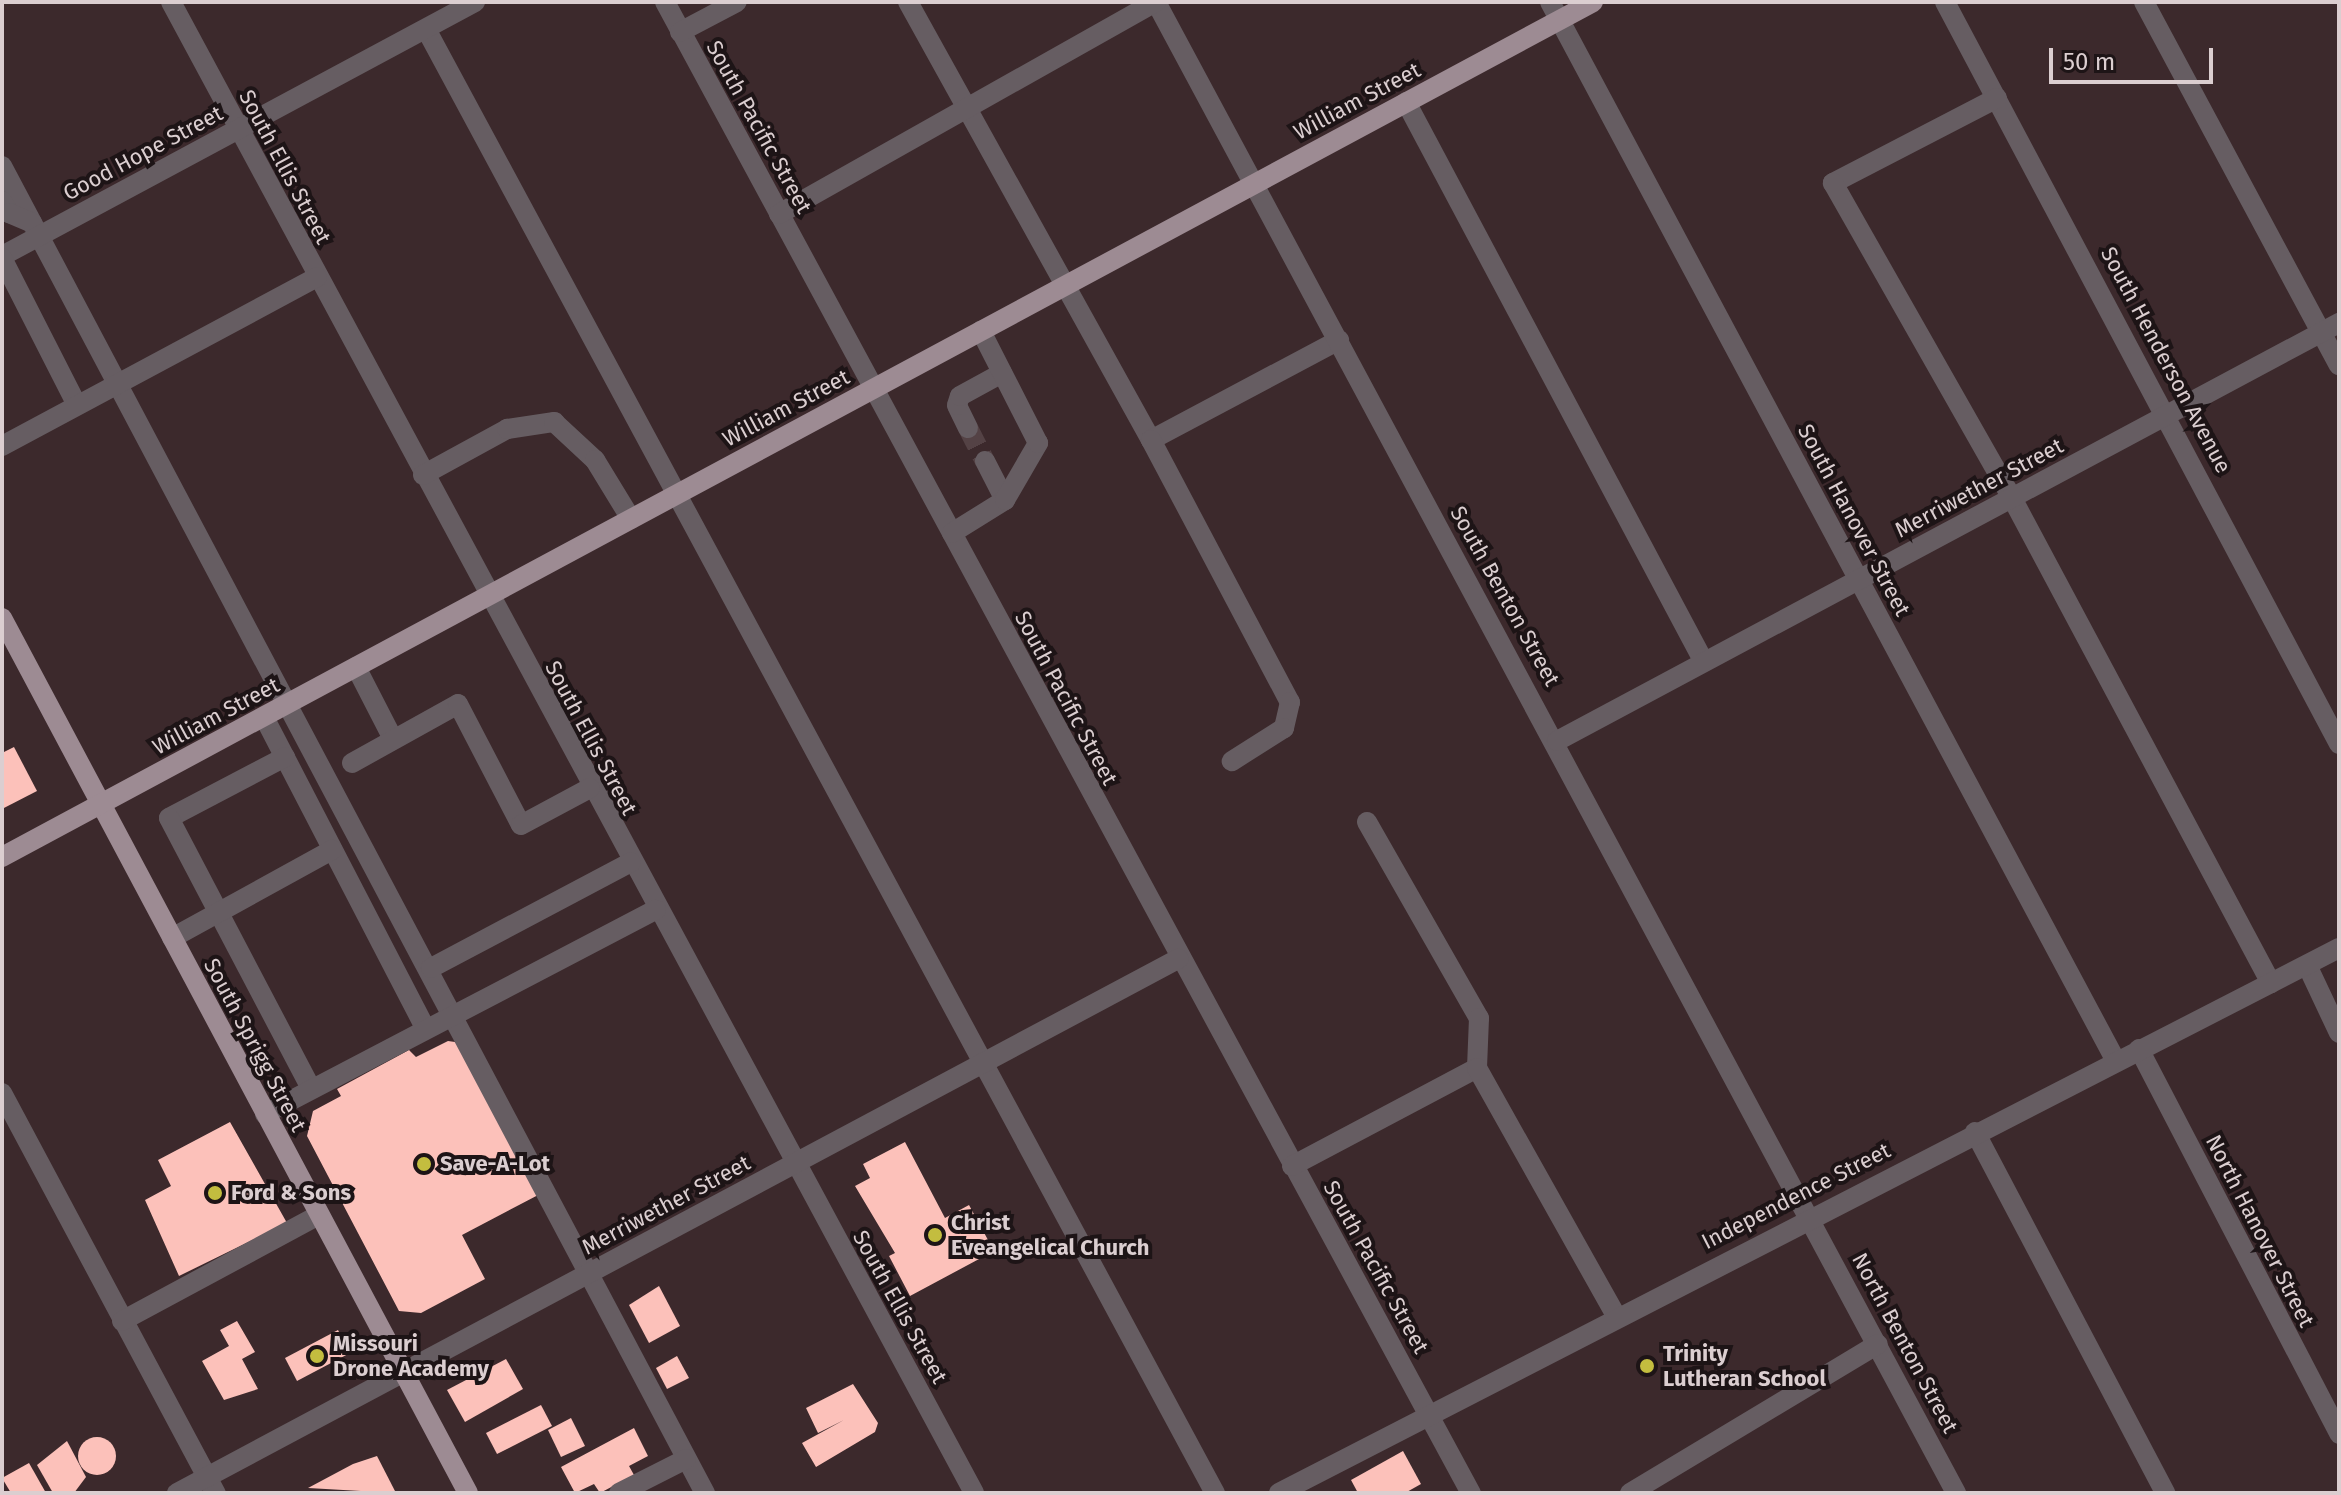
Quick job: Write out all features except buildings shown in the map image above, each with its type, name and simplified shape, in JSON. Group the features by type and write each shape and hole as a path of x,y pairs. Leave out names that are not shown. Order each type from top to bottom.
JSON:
{"main road":[{"name":"William Street","path":"2,857 1406,102 1555,11 1593,2"},
{"name":"South Sprigg Street","path":"2,618 468,1493"}],"street":[{"name":"South Ellis Street","path":"171,2 590,788 974,1493"},
{"name":"Good Hope Street","path":"2,257 36,230 238,129 475,2"},
{"name":"South Pacific Street","path":"665,2 1178,959 1471,1493"},
{"path":"680,32 737,2"},
{"path":"908,2 1067,285 1290,702 1284,728 1232,761"},
{"path":"779,214 1156,2"},
{"name":"South Benton Street","path":"1156,2 1810,1214"},
{"name":"South Henderson Avenue","path":"1945,2 2169,414 2339,744"},
{"path":"2144,2 2330,328 2339,365"},
{"name":"South Hanover Street","path":"1555,11 2116,1061"},
{"path":"426,29 1215,1493"},
{"path":"1997,98 1833,183 2012,498 2271,983"},
{"path":"1406,102 1704,662"},
{"path":"2,166 456,1013 705,1493"},
{"path":"2,201 9,213 36,230"},
{"path":"2,257 77,405"},
{"path":"2,446 317,277"},
{"name":"Merriwether Street","path":"1557,741 2330,328"},
{"path":"952,533 1005,500 1038,443 981,331"},
{"path":"1151,440 1339,340"},
{"path":"968,428 957,405 960,396 1002,373"},
{"path":"423,475 507,429 554,422 595,460 631,519"},
{"path":"985,461 1005,500"},
{"path":"356,667 393,739"},
{"path":"352,763 458,704 521,825 590,788"},
{"path":"264,717 425,1027"},
{"path":"285,757 169,818 311,1089"},
{"path":"1367,822 1479,1018 1477,1068 1616,1316"},
{"path":"172,938 332,850"},
{"path":"431,968 631,862"},
{"path":"265,1114 425,1027 656,910"},
{"name":"Independence Street","path":"1279,1493 1810,1214 2339,948"},
{"name":"Merriwether Street","path":"177,1493 210,1486 403,1373 1178,959"},
{"path":"2307,965 2339,1033"},
{"name":"North Hanover Street","path":"2139,1049 2339,1434"},
{"path":"1292,1166 1477,1068"},
{"path":"2,1093 210,1486"},
{"path":"1975,1132 2165,1493"},
{"name":"North Benton Street","path":"1810,1214 1956,1493"},
{"path":"122,1321 319,1215"},
{"path":"1630,1493 1878,1344"},
{"path":"619,1493 686,1459"}],"tunnel":[{"path":"968,428 985,461"}],"place":[{"name":"Save-A-Lot","path":"424,1164"},
{"name":"Ford & Sons","path":"215,1193"},
{"name":"Christ Eveangelical Church","path":"935,1235"},
{"name":"Missouri Drone Academy","path":"317,1356"},
{"name":"Trinity Lutheran School","path":"1647,1366"}]}
